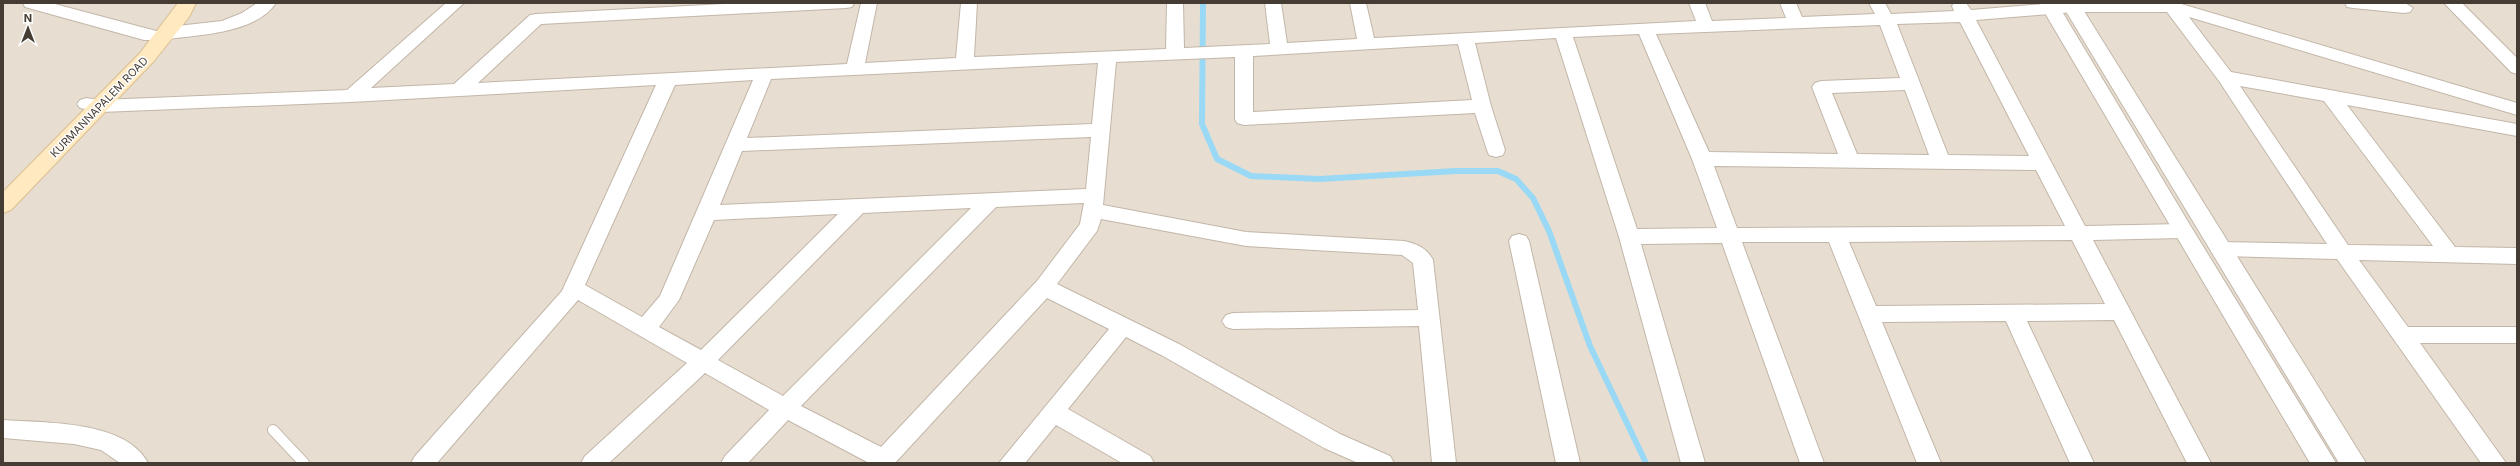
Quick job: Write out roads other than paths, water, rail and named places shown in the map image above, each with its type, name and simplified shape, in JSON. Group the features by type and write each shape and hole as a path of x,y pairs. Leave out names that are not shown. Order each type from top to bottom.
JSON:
{"main road":[{"path":"160,34 172,3"},
{"name":"KURMANNAPALEM ROAD","path":"3,204 160,34 182,13 186,3"},
{"path":"3,187 94,105"}],"street":[{"path":"31,3 144,34 160,34 225,26 248,17 268,3"},
{"path":"351,96 456,3"},
{"path":"459,90 536,19 550,3"},
{"path":"536,19 701,7 846,3"},
{"path":"855,69 869,3"},
{"path":"965,63 969,3"},
{"path":"1175,3 1175,54"},
{"path":"1273,3 1279,49"},
{"path":"1358,3 1366,42"},
{"path":"1697,3 1706,26"},
{"path":"1788,3 1796,22"},
{"path":"1877,3 1886,19 1942,162"},
{"path":"2353,3 2404,8"},
{"path":"2452,3 2517,68"},
{"path":"94,105 351,96 965,63 1244,51 1366,42 1563,32 1886,19 1962,9 2061,5 2171,5 2517,109"},
{"path":"2061,5 2182,231 2323,463"},
{"path":"2061,5 2221,249 2353,463"},
{"path":"2171,5 2225,77 2342,251 2494,463"},
{"path":"1962,9 2078,234 2199,463"},
{"path":"1645,29 1702,159 1812,463"},
{"path":"1563,32 1629,237 1693,463"},
{"path":"1465,37 1482,106 1496,150"},
{"path":"1244,51 1244,119 1482,106"},
{"path":"574,288 883,462 1044,287 1090,226 1094,203 1107,58"},
{"path":"645,329 668,300 707,213 764,75"},
{"path":"2225,77 2517,130"},
{"path":"424,463 570,296 668,79"},
{"path":"1850,160 1821,87 1911,84"},
{"path":"2330,96 2450,255"},
{"path":"734,145 1101,130"},
{"path":"1702,159 2042,163"},
{"path":"707,213 990,201 1094,203 1246,239 1404,248 1416,253 1423,260 1444,463"},
{"path":"733,463 785,408 990,201"},
{"path":"593,463 703,362 857,207"},
{"path":"1629,237 1730,234 2078,234 2182,231"},
{"path":"1836,234 1929,463"},
{"path":"1519,241 1568,463"},
{"path":"2221,249 2517,256"},
{"path":"1044,287 1123,326 1345,455 1382,463"},
{"path":"1869,314 2120,312"},
{"path":"2013,313 2082,463"},
{"path":"1233,321 1428,318"},
{"path":"1011,463 1123,326"},
{"path":"2402,335 2516,336"},
{"path":"1053,412 1142,463"},
{"path":"3,428 78,436 101,441 119,447 133,462"}],"lane":[{"path":"273,430 304,463"}],"waterway":[{"path":"1203,3 1202,124 1217,159 1251,176 1320,179 1456,171 1498,171 1516,179 1533,198 1549,231 1590,346 1646,463"}]}
